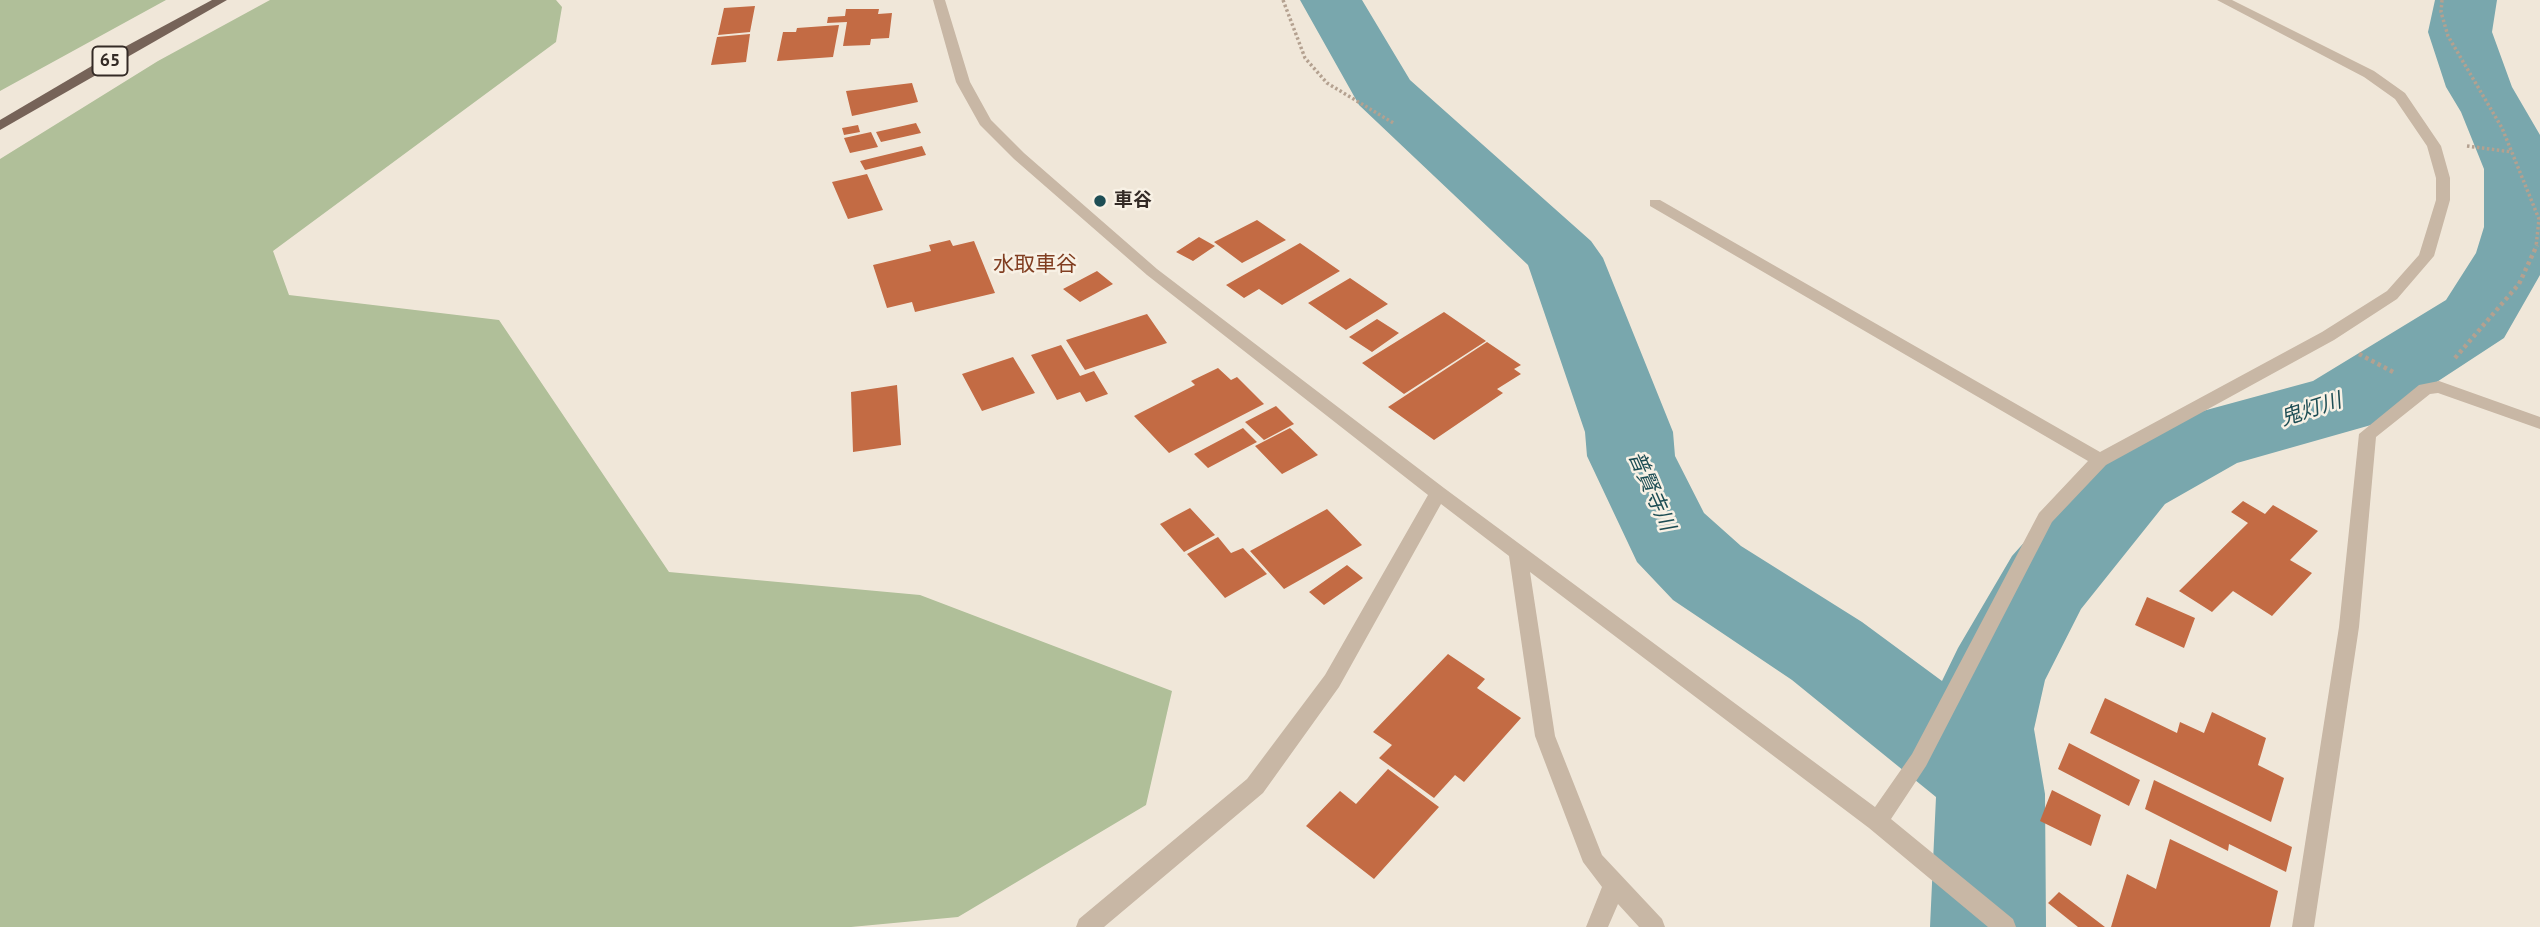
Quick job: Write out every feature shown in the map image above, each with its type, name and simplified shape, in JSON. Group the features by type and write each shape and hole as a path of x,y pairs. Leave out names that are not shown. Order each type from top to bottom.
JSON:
{"main road":[{"name":"65","path":"0,126 221,0"}],"street":[{"path":"939,0 963,82 985,122 1019,156 1152,272 1438,493 1877,821 2005,927"},
{"path":"1877,821 1919,760 2045,518 2100,460 2328,336 2392,295 2426,256 2443,200 2443,178 2434,146 2400,96 2370,74 2224,0"},
{"path":"1655,203 2100,460"},
{"path":"2303,927 2349,627 2368,434 2425,389 2439,387 2540,423"},
{"path":"1087,927 1255,786 1332,681 1438,493"},
{"path":"1518,552 1545,736 1594,862 1654,927"},
{"path":"1597,927 1614,885"}],"path":[{"path":"1283,0 1305,58 1327,83 1395,124"},
{"path":"2439,387 2440,375 2519,284 2537,245 2539,219 2502,128 2448,36 2441,12 2442,0"}],"green space":[{"path":"0,0 166,0 0,91"},
{"path":"270,0 556,0 562,7 556,42 273,251 289,295 499,320 669,572 920,595 1172,691 1146,805 958,917 851,927 0,927 0,159 158,61"}],"building":[{"path":"755,6 750,32 718,35 724,8"},
{"path":"846,9 879,9 878,14 892,13 889,38 871,39 870,45 843,46 847,22 827,23 828,17 845,16"},
{"path":"839,25 833,57 777,61 783,32 796,32 797,28"},
{"path":"750,34 746,62 711,65 717,37"},
{"path":"912,83 918,102 852,116 846,91"},
{"path":"916,123 921,133 881,142 876,132"},
{"path":"858,125 860,132 844,135 842,128"},
{"path":"871,132 878,147 850,153 844,138"},
{"path":"922,146 926,155 865,170 860,161"},
{"path":"867,174 883,210 848,219 832,182"},
{"path":"1257,220 1286,240 1242,263 1214,242"},
{"path":"1199,237 1215,246 1193,261 1176,252"},
{"path":"950,240 953,246 974,241 995,293 915,312 912,302 887,308 873,265 931,251 929,245"},
{"path":"1300,243 1340,271 1282,305 1259,289 1244,298 1226,285"},
{"path":"1097,271 1113,284 1080,302 1063,289"},
{"path":"1350,278 1388,304 1346,330 1308,303"},
{"path":"1444,312 1486,341 1404,394 1362,363"},
{"path":"1147,314 1167,343 1085,370 1066,340"},
{"path":"1377,319 1399,333 1372,352 1349,337"},
{"path":"1487,342 1521,365 1514,369 1521,374 1497,389 1503,393 1434,440 1388,407"},
{"path":"1061,345 1080,376 1094,371 1108,394 1086,402 1080,392 1057,400 1031,355"},
{"path":"1013,357 1035,393 982,411 962,374"},
{"path":"1218,368 1231,380 1237,377 1264,404 1169,453 1134,416 1195,385 1191,381"},
{"path":"897,385 901,445 853,452 851,392"},
{"path":"1276,406 1294,424 1264,440 1245,422"},
{"path":"1243,428 1257,442 1208,468 1194,454"},
{"path":"1290,428 1318,455 1282,474 1255,446"},
{"path":"2243,501 2265,514 2273,505 2318,531 2290,560 2312,573 2272,616 2233,591 2212,612 2179,591 2248,523 2231,512"},
{"path":"1190,508 1215,535 1184,552 1160,524"},
{"path":"1327,509 1362,545 1284,589 1250,551"},
{"path":"1218,537 1231,553 1243,548 1267,574 1225,598 1187,554"},
{"path":"1347,565 1363,578 1324,605 1309,592"},
{"path":"2147,597 2195,618 2184,648 2135,625"},
{"path":"1448,654 1485,679 1477,688 1521,718 1464,782 1455,775 1434,798 1379,758 1392,745 1373,732"},
{"path":"2105,698 2177,733 2180,722 2204,733 2212,712 2266,738 2258,765 2284,778 2271,822 2090,733"},
{"path":"2069,743 2140,780 2129,806 2058,769"},
{"path":"1388,769 1439,807 1374,879 1306,826 1340,791 1356,804"},
{"path":"2154,780 2292,847 2286,872 2229,844 2228,851 2145,809"},
{"path":"2052,790 2101,815 2091,846 2040,821"},
{"path":"2170,839 2278,891 2270,927 2111,927 2127,874 2156,889"},
{"path":"2059,892 2105,927 2078,927 2048,903"}],"waterway":[{"name":"普賢寺川","path":"1331,0 1383,91 1422,130 1545,237 1564,258 1629,432 1631,456 1670,537 1707,573 1827,651 1946,745 1988,773"},
{"name":"鬼灯川","path":"1988,773 1981,729 1994,678 2046,583 2133,480 2208,440 2341,404 2475,319 2514,253 2522,227 2520,169 2495,112 2479,87 2460,32 2466,0"},
{"name":"普賢寺川","path":"1988,773 1991,794 1988,927"}],"place":[{"name":"車谷","path":"1100,201"}],"district":[{"name":"水取車谷","path":"1035,265"}]}
